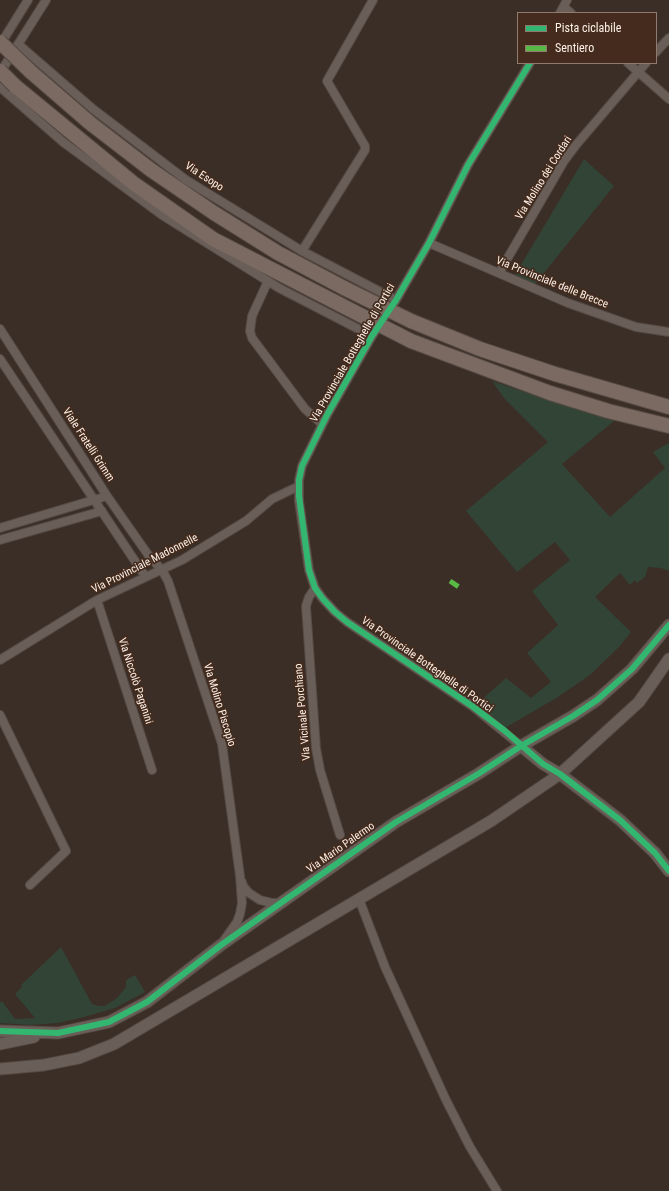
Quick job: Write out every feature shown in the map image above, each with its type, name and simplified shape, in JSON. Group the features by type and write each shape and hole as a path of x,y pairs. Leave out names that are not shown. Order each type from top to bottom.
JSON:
{"highway":[{"path":"0,42 31,72 84,118 139,160 214,213 278,253 411,321 480,349 555,374 669,407"},
{"path":"0,72 133,184 213,239 411,341 550,393 608,411 669,426"}],"street":[{"path":"0,72 46,0"},
{"path":"302,251 365,150 365,146 327,80 373,0"},
{"path":"0,45 26,1 36,15"},
{"path":"657,51 669,38"},
{"name":"Via Esopo","path":"18,44 92,109 186,180 302,251 396,300"},
{"name":"Via Provinciale Botteghelle di Portici","path":"521,746 472,706 347,622 323,599 315,588 309,570 299,501 299,486 302,466 322,424 372,336 396,300 429,243 468,165 529,64"},
{"path":"629,64 669,99"},
{"name":"Via Molino dei Cordari","path":"499,273 564,161 645,64"},
{"path":"0,87 63,142 162,215 279,288 372,336"},
{"name":"Via Provinciale delle Brecce","path":"429,243 596,314 636,327 669,332"},
{"path":"268,281 252,316 250,331 252,338 305,409 322,424"},
{"name":"Viale Fratelli Grimm","path":"0,329 107,496 149,556 162,570"},
{"path":"0,359 145,576"},
{"name":"Via Provinciale Madonnelle","path":"0,660 97,600 145,576 162,570 182,560 246,521 278,496 299,486"},
{"path":"0,528 107,496"},
{"path":"102,511 107,496"},
{"path":"0,540 102,511"},
{"name":"Via Molino Piscopio","path":"162,570 168,581 222,744 240,876 242,903 240,914 231,931 221,945"},
{"name":"Via Vicinale Porchiano","path":"315,588 311,592 306,606 316,748 320,770 340,834"},
{"name":"Via Niccolò Paganini","path":"97,600 152,770"},
{"name":"Via Mario Palermo","path":"0,1031 58,1033 109,1022 147,1002 221,945 396,822 478,774 597,700 632,669 669,625"},
{"path":"0,1069 44,1065 79,1058 114,1044 491,821 560,774 639,702 669,659"},
{"path":"0,715 66,851 30,885"},
{"path":"521,746 543,764 560,774 620,820 655,853 669,871"},
{"name":"Via Molino Piscopio","path":"240,876 243,886 249,893 260,900 280,903"},
{"path":"359,899 385,967 446,1100 470,1147 497,1191"},
{"path":"0,1044 58,1033"}],"green space":[{"path":"584,159 614,186 535,284 515,275"},
{"path":"492,381 554,402 615,420 562,464 610,517 665,468 653,452 669,443 669,571 661,568 648,567 645,577 637,583 635,580 630,585 620,573 595,597 631,632 619,647 590,675 558,697 505,728 478,705 479,702 506,678 531,698 551,682 527,653 558,625 532,591 570,560 555,542 517,572 466,511 548,442 504,398"},
{"path":"61,947 92,1004 105,1006 117,998 126,987 126,980 135,975 145,992 115,1008 58,1023 30,1025 0,1023 0,1003 2,1001 15,1019 35,1018 15,994 22,987 21,985"}],"marked path":[{"path":"450,581 459,587"}],"cycle path":[{"path":"529,64 468,165 429,243 396,300 372,336 327,415 302,466 299,480 299,496 309,570 315,588 335,612 347,622 472,706 505,731 543,764 560,774 620,820 655,853 669,871"},
{"path":"0,1031 58,1033 109,1022 147,1002 221,945 396,822 478,774 597,700 632,669 669,625"}]}
